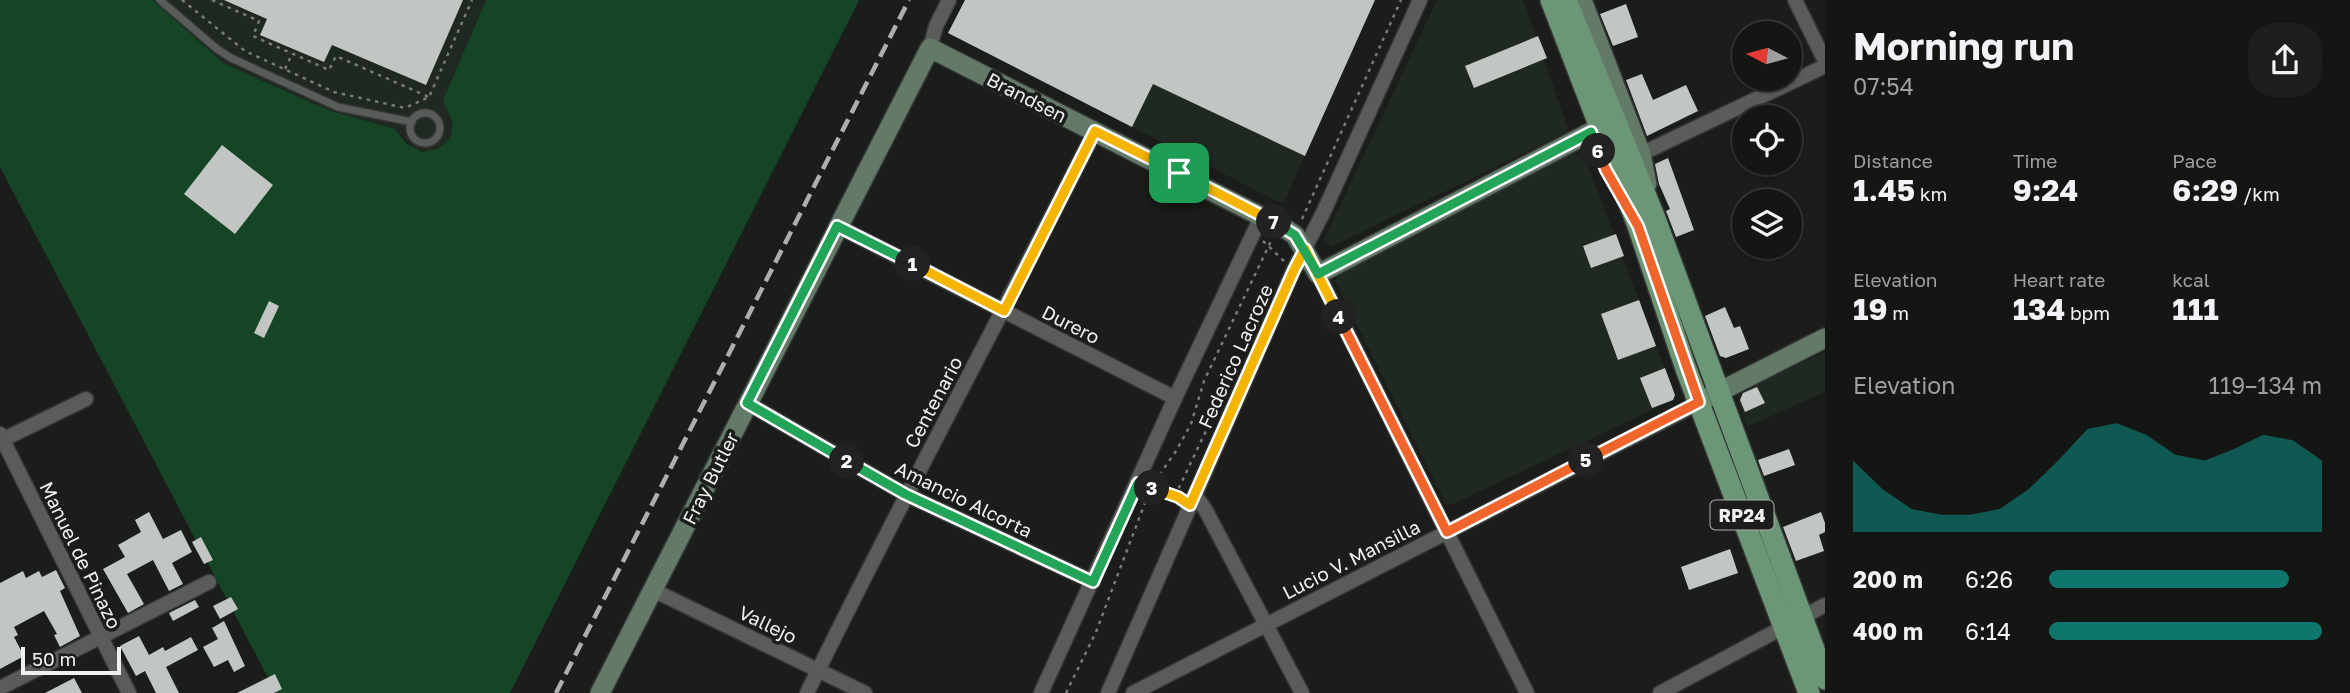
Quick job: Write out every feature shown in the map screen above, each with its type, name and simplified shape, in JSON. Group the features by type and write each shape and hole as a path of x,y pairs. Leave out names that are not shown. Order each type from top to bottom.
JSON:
{"main road":[{"name":"RP24","path":"1551,0 1646,221"},
{"name":"RP24","path":"1566,0 1708,397 1793,623 1809,693"},
{"name":"RP24","path":"1793,623 1825,679"}],"street":[{"name":"Fray Butler","path":"600,693 930,48 936,26 949,0"},
{"name":"Federico Lacroze","path":"1108,693 1294,270 1420,0"},
{"path":"1540,0 1606,170 1646,221"},
{"path":"1582,0 1641,154 1646,221"},
{"path":"1641,154 1825,63 1795,0"},
{"name":"Brandsen","path":"930,48 1095,131 1265,224 1295,235 1305,249"},
{"name":"Centenario","path":"807,693 905,494 1004,311 1095,131"},
{"path":"1318,274 1591,132"},
{"name":"Federico Lacroze","path":"1041,693 1093,582 1144,485 1175,398 1265,224"},
{"name":"Durero","path":"837,226 1175,398"},
{"path":"1305,249 1527,693"},
{"path":"1708,397 1825,338"},
{"name":"Lucio V. Mansilla","path":"1133,693 1708,397"},
{"path":"1,438 86,400"},
{"name":"Amancio Alcorta","path":"747,403 905,494 1093,582"},
{"name":"Manuel de Pinazo","path":"1,438 129,693"},
{"path":"1192,500 1205,509 1302,693"},
{"path":"0,688 209,582"},
{"name":"Vallejo","path":"653,590 866,693"},
{"path":"1660,693 1825,605"}],"lane":[{"path":"160,0 231,58 338,107 411,122"},
{"path":"429,113 438,119 439,134 433,141 419,142 412,136 411,122 419,115 429,113"}],"path":[{"path":"181,0 245,51 334,92 405,108 429,97 472,0"},
{"path":"212,0 259,21 253,36 292,54 329,70 336,55 429,97"},
{"path":"285,69 292,54"},
{"path":"1066,693 1096,632 1144,485 1176,451 1191,424 1204,381 1269,247 1265,224"},
{"path":"1265,224 1269,247 1294,270"},
{"path":"1144,485 1192,500"}],"shaded area":[{"path":"153,0 486,0 443,100 451,115 453,131 445,145 430,152 414,149 395,129 328,110 223,63"},
{"path":"965,0 1375,0 1283,204 948,33"},
{"path":"1437,0 1523,0 1569,131 1331,247 1324,240"},
{"path":"1573,152 1585,158 1675,395 1673,400 1453,504 1446,504 1335,281 1338,274"},
{"path":"1825,352 1825,392 1747,427 1738,402 1741,391"}],"green space":[{"path":"0,0 153,0 223,63 328,110 395,129 407,144 422,152 438,149 450,138 453,123 443,100 486,0 859,0 510,693 276,693 0,167"}],"building":[{"path":"224,0 463,0 426,85 332,45 324,62 260,35 267,19"},
{"path":"965,0 1375,0 1305,156 1153,84 1132,127 948,33"},
{"path":"1626,4 1638,37 1613,46 1600,14"},
{"path":"1538,36 1547,58 1474,88 1465,66"},
{"path":"1642,74 1653,100 1686,85 1698,111 1647,136 1626,80"},
{"path":"222,145 273,185 235,234 184,194"},
{"path":"1668,158 1694,230 1676,237 1666,211 1670,209 1659,184 1655,164"},
{"path":"1616,234 1624,256 1591,268 1583,246"},
{"path":"1639,300 1656,346 1618,360 1601,314"},
{"path":"269,301 279,306 264,338 254,333"},
{"path":"1725,307 1734,328 1740,326 1749,349 1726,358 1720,356 1705,316"},
{"path":"1665,368 1675,395 1673,400 1652,408 1640,378"},
{"path":"1757,387 1765,403 1745,412 1740,400 1743,393"},
{"path":"1789,449 1795,465 1764,476 1758,460"},
{"path":"149,512 163,539 181,530 192,552 172,563 183,584 169,591 153,560 127,574 144,604 128,613 103,569 125,557 118,545 141,532 135,520"},
{"path":"1821,512 1825,532 1819,535 1824,551 1796,561 1783,527"},
{"path":"201,537 213,560 204,564 192,542"},
{"path":"1730,549 1738,573 1689,590 1681,567"},
{"path":"56,570 65,588 60,591 80,636 60,647 54,635 57,634 44,611 14,627 18,635 14,637 24,656 0,669 0,583 23,571 26,578 39,571 42,577"},
{"path":"231,597 238,609 220,619 213,606"},
{"path":"195,600 199,607 173,621 169,613"},
{"path":"224,621 245,666 234,672 228,660 214,667 203,647 218,639 212,628"},
{"path":"139,636 149,655 163,647 165,651 191,637 198,650 166,667 179,693 156,693 145,671 136,676 120,646"},
{"path":"275,674 282,689 274,693 237,693"},
{"path":"74,678 82,693 45,693"}],"railway":[{"path":"556,693 909,0"}],"route":[{"path":"1179,173 1095,131 1004,311 837,226 747,403 905,494 1093,582 1138,483 1178,497 1190,505 1305,249 1447,532 1699,402 1638,226 1606,170 1591,132 1318,274 1305,249 1295,235 1179,173"}]}
